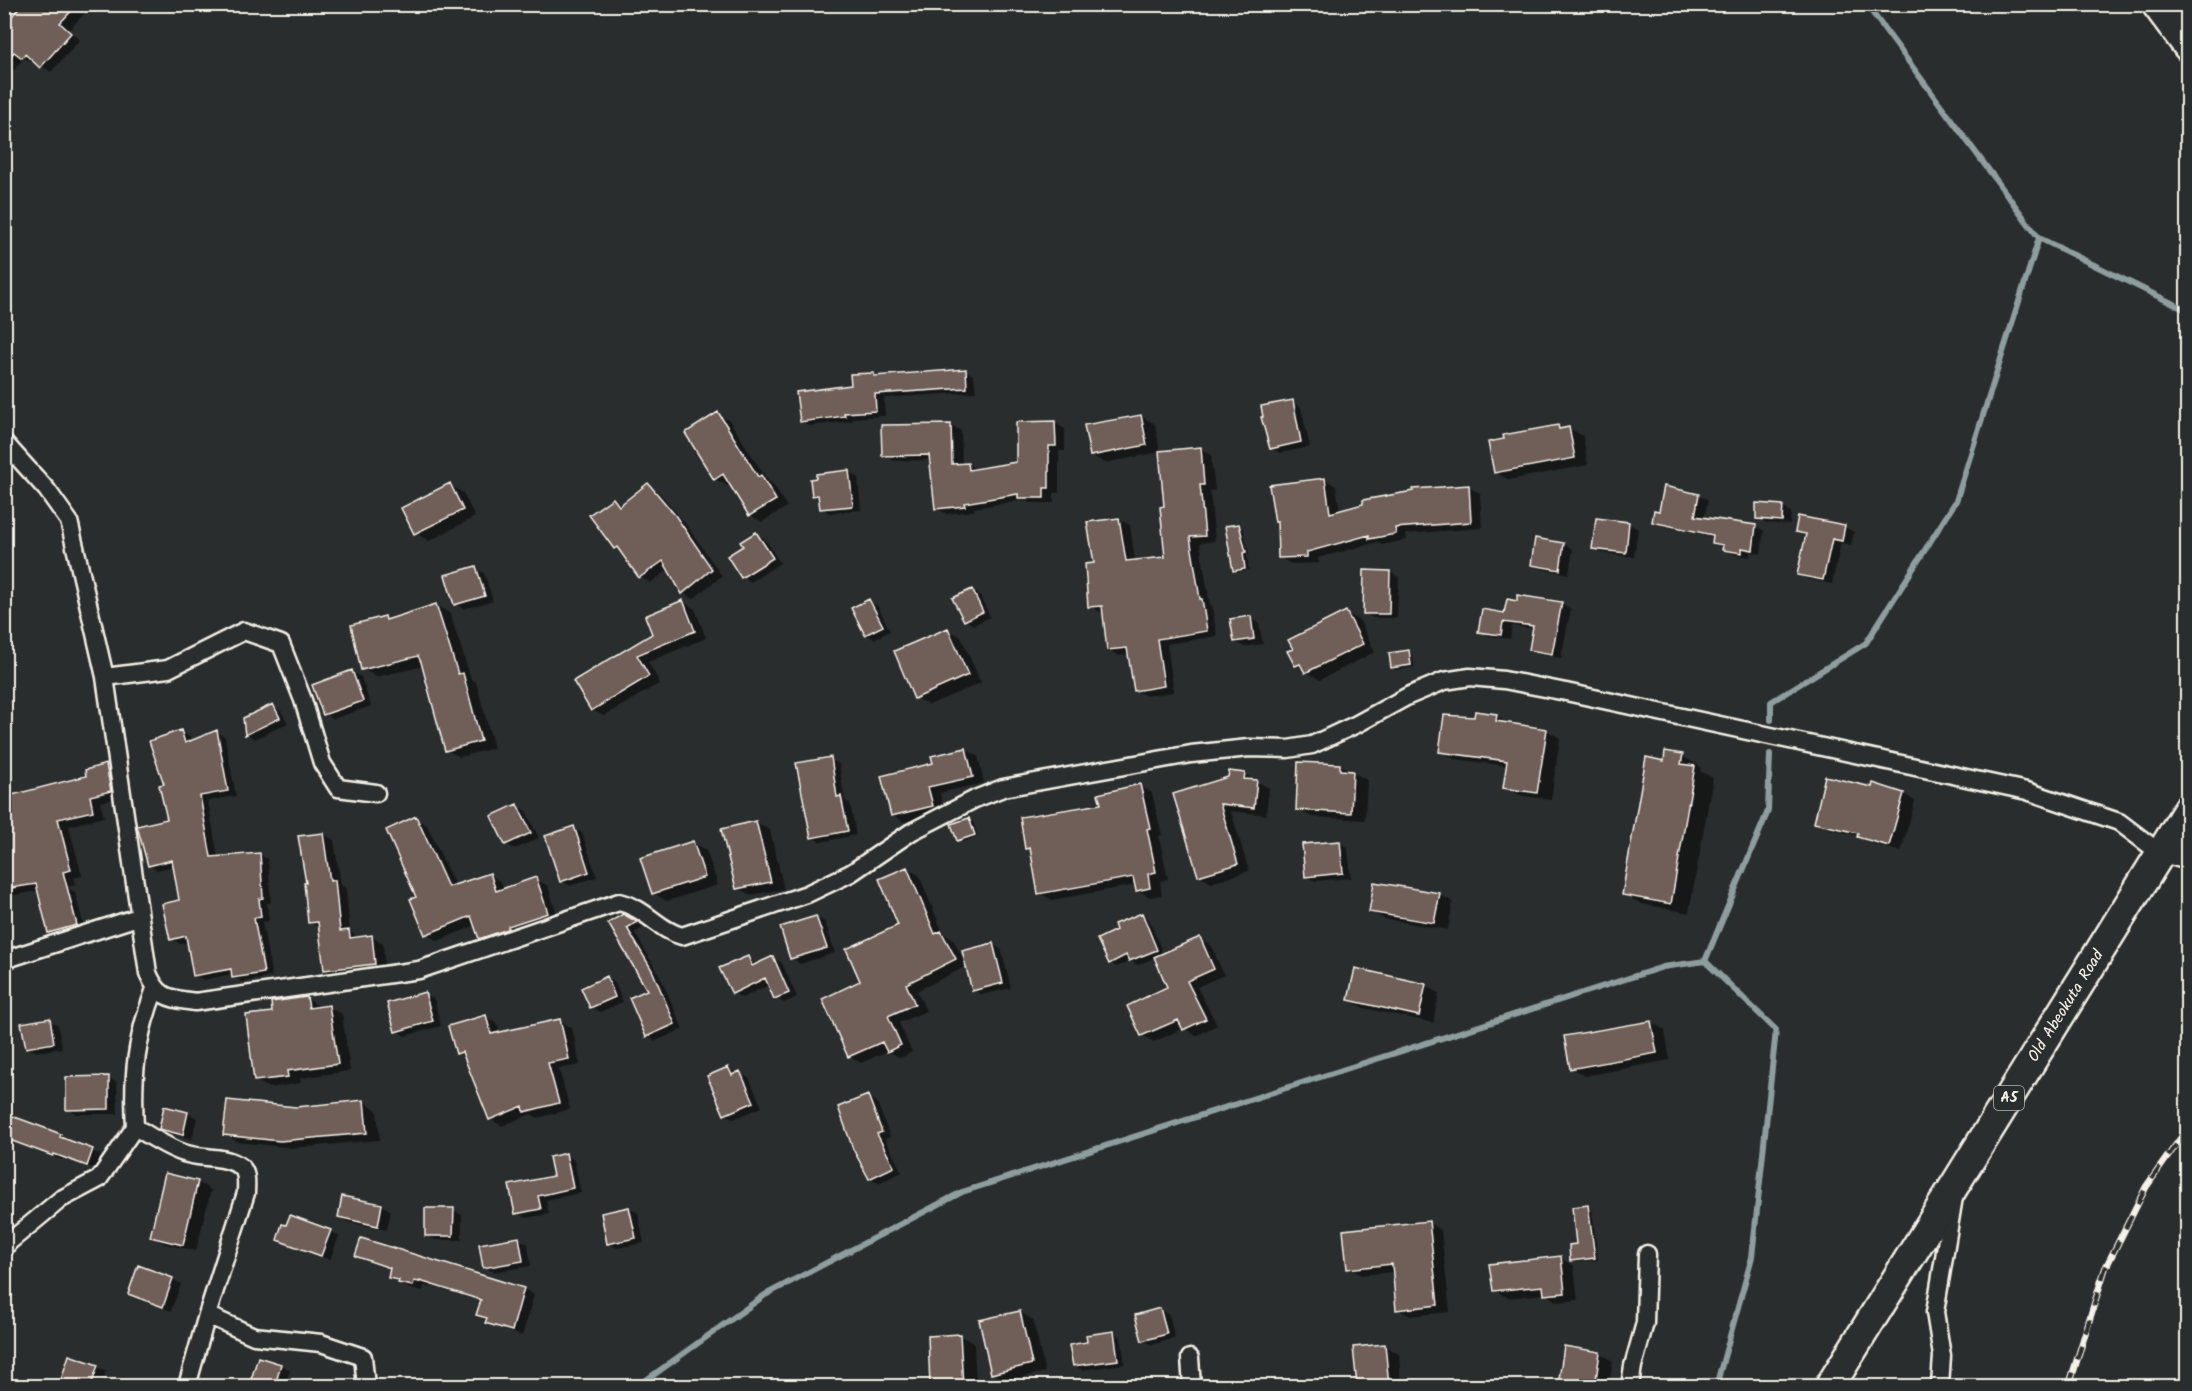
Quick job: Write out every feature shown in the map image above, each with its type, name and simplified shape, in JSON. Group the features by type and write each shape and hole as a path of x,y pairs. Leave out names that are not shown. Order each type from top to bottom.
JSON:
{"highway":[{"path":"2156,4 2187,47"},
{"name":"Old Abeokuta Road","path":"1830,1386 2187,809"}],"street":[{"path":"4,442 47,490 69,521 105,676 138,917 148,973 155,989 169,998 195,1002 419,970 619,902 631,905 670,933 682,936 807,894 851,873 911,832 975,799 1003,788 1191,754 1250,748 1288,749 1312,745 1408,696 1444,681 1470,677 1504,680 2027,791 2119,822 2160,853 2187,861"},
{"path":"105,676 168,669 244,631 281,644 303,700 322,763 338,788 376,793"},
{"path":"4,960 138,917"},
{"path":"4,1249 9,1242 61,1199 99,1179 135,1127 133,1088 135,1061 142,1022 155,989"},
{"path":"135,1127 183,1153 227,1161 239,1165 244,1171 246,1193 187,1386"},
{"path":"1940,1386 1942,1356 1935,1312 1957,1182"},
{"path":"1630,1386 1645,1323 1647,1254"},
{"path":"207,1315 254,1336 321,1343 363,1357 366,1386"},
{"path":"1190,1358 1192,1386"}],"building":[{"path":"22,4 78,4 60,23 71,33 40,68 25,54 22,58 14,52 4,64 4,26"},
{"path":"966,369 967,388 875,394 876,411 844,413 845,416 800,422 796,392 851,385 850,374 874,373 874,376"},
{"path":"1293,400 1301,442 1270,449 1261,417 1263,417 1261,406"},
{"path":"718,412 758,477 761,475 776,500 749,516 723,474 714,480 685,433"},
{"path":"1141,415 1147,445 1090,456 1084,425"},
{"path":"1055,421 1056,446 1049,446 1049,488 1044,488 1044,498 1018,498 1018,494 964,503 965,506 935,509 929,455 882,456 881,425 951,424 952,464 968,463 969,470 1016,462 1016,422"},
{"path":"1558,425 1559,429 1569,427 1575,458 1494,473 1488,442 1504,439 1503,435"},
{"path":"1201,447 1204,485 1200,485 1205,536 1190,537 1207,631 1157,639 1164,686 1134,691 1127,648 1107,650 1102,606 1088,607 1085,564 1094,563 1087,522 1119,518 1126,561 1165,557 1160,507 1164,506 1159,451"},
{"path":"849,470 853,506 820,509 818,495 812,496 810,479 816,478 816,474"},
{"path":"1325,478 1330,513 1363,504 1363,500 1413,491 1413,489 1469,485 1471,522 1395,528 1396,534 1369,539 1369,535 1307,552 1307,557 1278,558 1277,521 1275,522 1269,485"},
{"path":"450,483 463,510 414,534 401,508"},
{"path":"648,483 675,515 712,569 682,594 663,561 639,578 617,547 614,549 589,515 613,498 619,506"},
{"path":"1664,486 1699,494 1695,516 1756,525 1753,550 1742,548 1742,553 1722,550 1723,545 1712,543 1713,535 1652,522 1654,510 1659,511"},
{"path":"1756,503 1783,505 1782,521 1756,519"},
{"path":"1798,516 1845,525 1842,541 1832,539 1823,580 1797,575 1806,534 1795,532"},
{"path":"1596,518 1629,522 1626,553 1592,549"},
{"path":"1239,524 1246,552 1243,553 1245,569 1233,571 1225,526"},
{"path":"756,532 773,558 741,578 727,556 743,546 740,542"},
{"path":"1535,538 1564,543 1560,570 1531,565"},
{"path":"476,566 485,596 454,605 445,575"},
{"path":"1364,570 1390,571 1389,614 1363,614"},
{"path":"972,589 983,612 964,621 952,598"},
{"path":"1517,595 1562,602 1552,654 1529,650 1533,626 1503,622 1501,635 1478,632 1482,609 1504,613 1507,599 1517,601"},
{"path":"869,599 883,626 865,635 851,608"},
{"path":"683,600 695,631 637,655 649,676 591,711 573,681 652,634 645,616"},
{"path":"436,604 458,674 463,673 481,741 445,751 418,656 361,670 351,625 385,616 386,620"},
{"path":"1346,611 1363,644 1305,673 1300,664 1295,666 1287,651 1293,649 1288,640"},
{"path":"1251,616 1254,639 1234,642 1230,619"},
{"path":"948,628 968,675 914,699 894,651"},
{"path":"1409,650 1411,665 1391,668 1389,653"},
{"path":"352,670 363,701 323,715 312,685"},
{"path":"273,704 280,718 245,735 243,718"},
{"path":"1475,711 1497,714 1496,721 1547,729 1537,793 1503,788 1507,761 1439,752 1444,715 1474,717"},
{"path":"181,730 185,743 217,730 228,791 200,796 211,857 260,853 263,898 259,899 261,917 254,918 264,973 232,978 231,969 193,976 186,936 170,940 162,904 179,900 172,860 148,866 137,826 167,819 159,785 164,784 149,741"},
{"path":"966,748 973,777 928,787 933,806 891,816 881,776 933,763 931,756"},
{"path":"1665,751 1683,754 1681,764 1695,766 1671,904 1622,895 1646,757 1664,761"},
{"path":"831,757 837,797 841,796 848,831 811,838 796,763"},
{"path":"1298,762 1340,764 1340,770 1353,771 1351,813 1296,810"},
{"path":"106,764 111,791 90,796 93,811 58,819 71,870 63,872 77,925 48,933 36,884 4,889 4,797 86,776 85,770"},
{"path":"1229,771 1245,773 1244,779 1257,780 1254,808 1220,804 1238,864 1198,876 1173,794 1228,777"},
{"path":"1825,776 1872,787 1873,783 1904,793 1889,846 1857,837 1858,833 1814,823"},
{"path":"1140,784 1150,828 1147,829 1156,872 1148,874 1150,888 1136,891 1133,877 1038,894 1030,848 1025,849 1020,817 1101,804 1098,794"},
{"path":"517,804 531,833 505,845 491,816"},
{"path":"416,816 448,887 490,873 496,891 536,877 548,913 508,926 508,929 479,939 471,916 425,935 410,899 416,897 386,830"},
{"path":"969,818 975,835 957,841 951,824"},
{"path":"756,821 771,882 736,889 721,829"},
{"path":"574,826 589,872 560,882 545,836"},
{"path":"323,833 330,881 335,880 340,931 349,930 350,938 372,935 375,964 324,970 318,922 308,923 304,883 306,883 298,836"},
{"path":"693,841 705,877 652,894 640,858"},
{"path":"1340,841 1343,873 1305,877 1302,844"},
{"path":"907,867 935,934 941,931 956,959 906,984 915,1004 888,1016 901,1045 887,1052 882,1042 848,1057 822,999 860,981 846,949 898,925 879,879"},
{"path":"1374,882 1440,893 1434,923 1369,912"},
{"path":"1142,913 1157,950 1129,961 1126,955 1109,964 1097,939 1116,930 1114,924"},
{"path":"623,914 637,922 627,928 652,970 675,1024 646,1037 629,998 647,990 608,923"},
{"path":"816,916 827,948 790,959 780,927"},
{"path":"1200,937 1214,969 1187,981 1206,1019 1183,1030 1178,1020 1141,1036 1127,1006 1167,987 1154,957"},
{"path":"993,943 1003,983 972,991 962,951"},
{"path":"748,956 752,966 773,956 789,993 774,999 765,978 732,994 719,968"},
{"path":"1355,968 1426,984 1419,1016 1348,1000"},
{"path":"607,976 615,997 590,1008 581,988"},
{"path":"425,992 433,1021 395,1032 387,1003"},
{"path":"307,997 309,1008 329,1005 338,1064 287,1071 288,1077 254,1081 246,1015 272,1012 271,1002"},
{"path":"486,1015 491,1034 560,1019 569,1059 548,1063 559,1103 524,1112 523,1106 489,1120 462,1052 456,1054 448,1026"},
{"path":"50,1018 54,1043 26,1048 21,1023"},
{"path":"1651,1021 1657,1053 1570,1069 1564,1036"},
{"path":"728,1067 732,1075 740,1071 754,1102 724,1115 707,1076"},
{"path":"109,1076 109,1109 66,1110 66,1077"},
{"path":"868,1095 882,1132 877,1134 894,1167 869,1179 853,1149 838,1107"},
{"path":"227,1100 296,1107 364,1100 367,1133 280,1141 223,1135"},
{"path":"164,1106 188,1112 183,1135 159,1129"},
{"path":"4,1113 61,1134 60,1137 93,1149 87,1166 4,1138"},
{"path":"566,1153 573,1188 538,1196 541,1209 515,1214 509,1185 553,1176 549,1157"},
{"path":"165,1173 198,1181 183,1245 150,1237"},
{"path":"342,1196 382,1204 378,1226 338,1217"},
{"path":"1588,1205 1595,1258 1570,1261 1569,1245 1576,1244 1572,1207"},
{"path":"629,1207 636,1238 607,1244 601,1213"},
{"path":"425,1208 454,1208 453,1236 425,1236"},
{"path":"290,1215 331,1230 321,1256 277,1240 282,1224 286,1225"},
{"path":"1429,1221 1438,1305 1396,1310 1392,1264 1347,1269 1343,1230"},
{"path":"519,1237 523,1261 483,1268 479,1244"},
{"path":"361,1238 524,1288 512,1331 485,1323 487,1318 476,1315 481,1300 420,1281 414,1281 413,1286 388,1278 390,1268 355,1256"},
{"path":"1561,1256 1565,1293 1544,1295 1543,1286 1493,1291 1489,1264"},
{"path":"138,1265 173,1278 163,1307 128,1294"},
{"path":"1160,1308 1167,1334 1142,1341 1135,1315"},
{"path":"1020,1311 1032,1364 991,1374 979,1320"},
{"path":"1114,1331 1118,1360 1073,1366 1069,1345 1087,1342 1086,1335"},
{"path":"960,1334 963,1386 930,1386 928,1336"},
{"path":"1385,1344 1389,1386 1357,1386 1353,1347"},
{"path":"1564,1346 1600,1352 1595,1386 1558,1386"},
{"path":"69,1355 98,1365 91,1386 59,1386"},
{"path":"258,1357 281,1364 275,1386 249,1386"}],"waterway":[{"path":"1866,4 2039,238 2188,311"},
{"path":"1771,720 1771,702 1866,643 1956,501 2039,238"},
{"path":"1716,1386 1752,1257 1776,1030 1705,961 1768,811 1770,754"},
{"path":"638,1386 765,1295 962,1192 1663,967 1705,961"}],"railway":[{"path":"2069,1386 2105,1269 2146,1187 2188,1128"}]}
